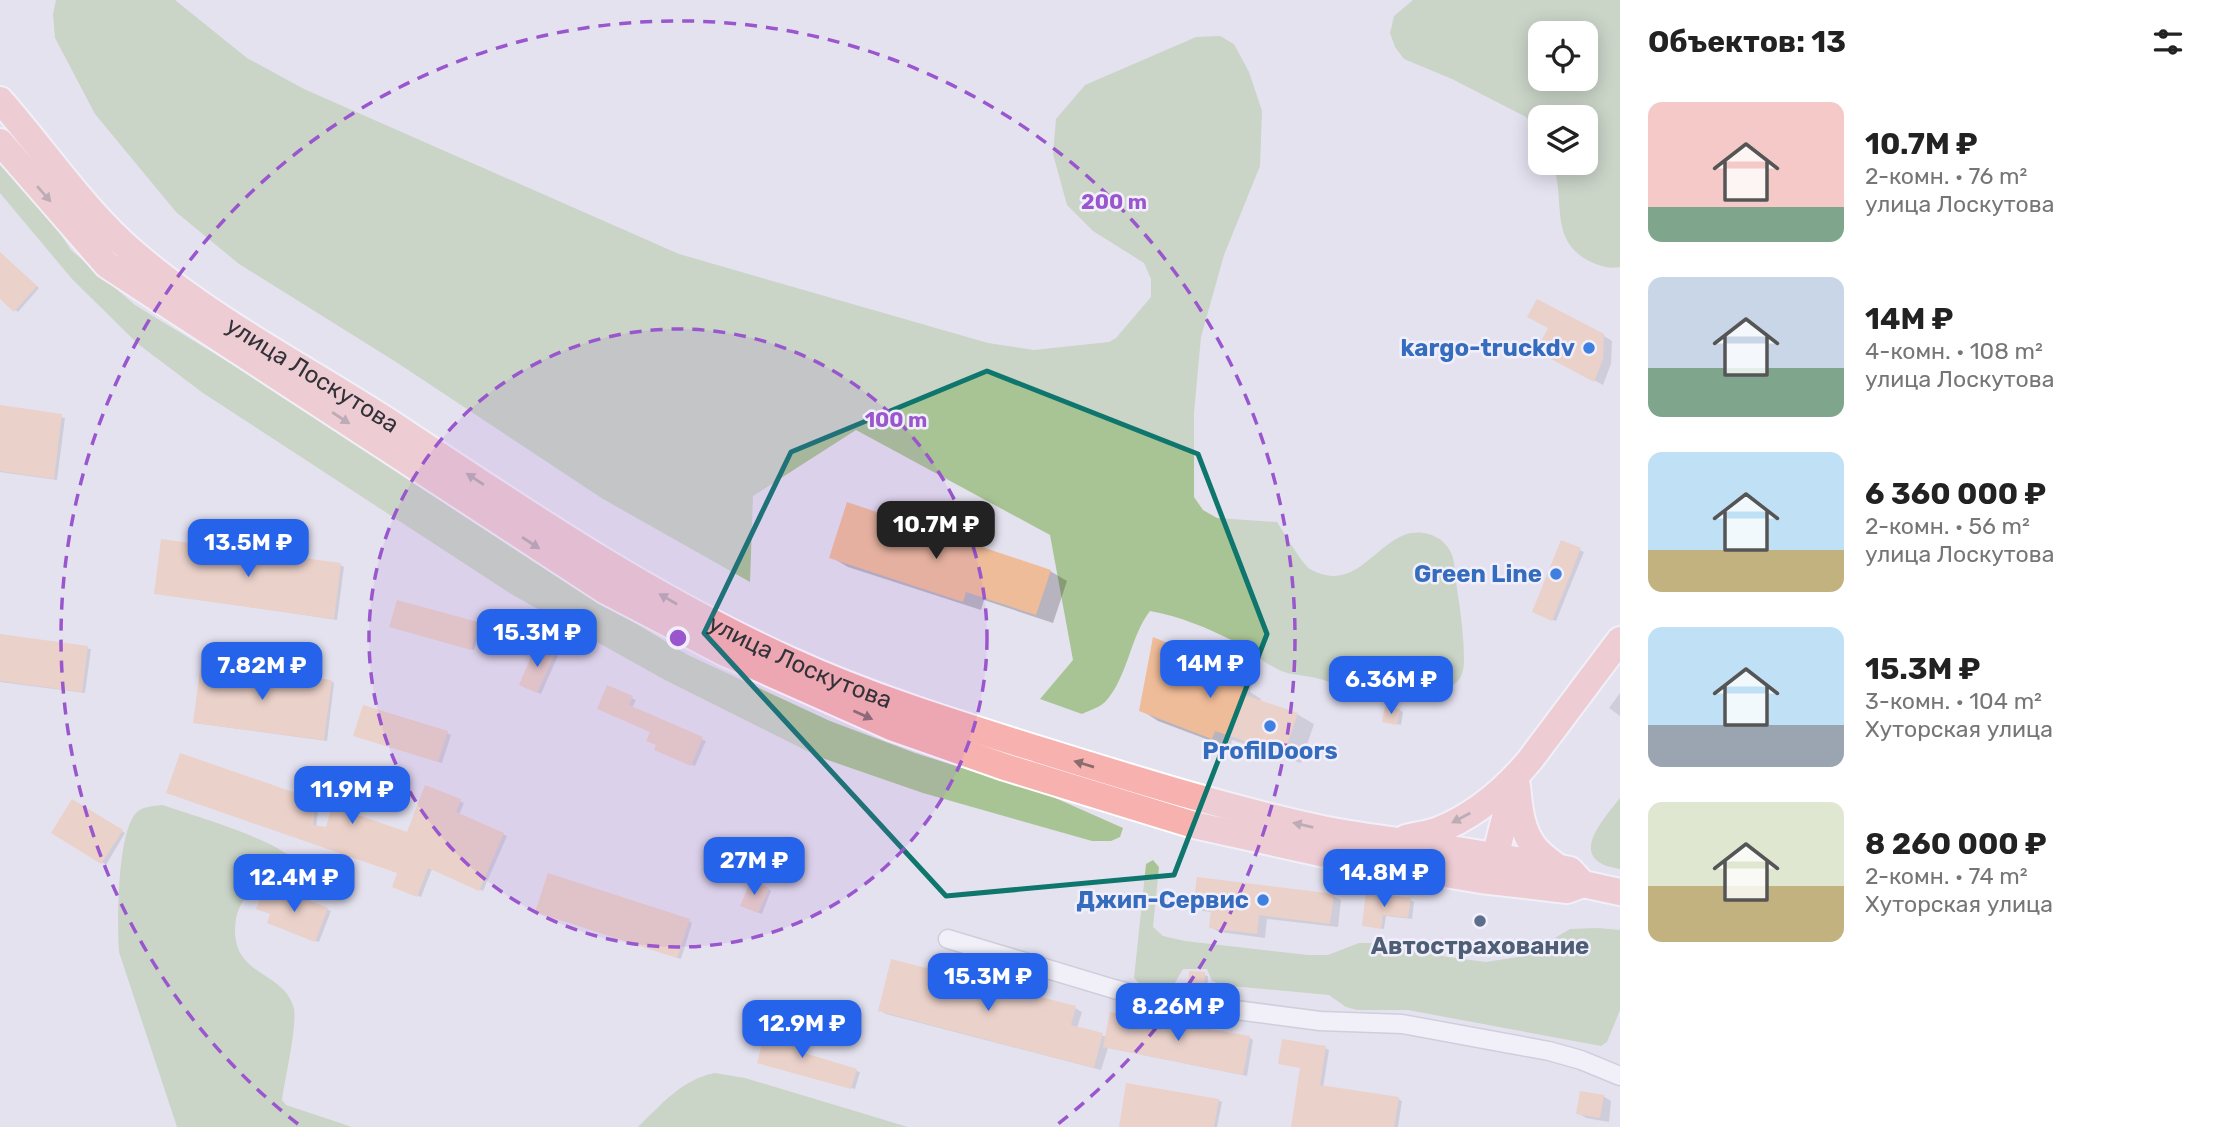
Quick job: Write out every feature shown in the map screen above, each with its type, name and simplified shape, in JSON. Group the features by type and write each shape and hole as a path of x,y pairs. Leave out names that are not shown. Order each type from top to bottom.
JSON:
{"main road":[{"name":"улица Лоскутова","path":"0,100 92,210 135,254 193,298 375,413 575,545 681,607 792,662 938,718 1195,799 1320,828 1394,840 1567,890 1603,889"},
{"name":"улица Лоскутова","path":"0,142 107,265 606,591 725,653 891,727 1005,767 1194,825 1325,854 1495,869 1558,867 1570,870 1603,889"},
{"path":"1394,840 1438,830 1487,803 1516,777 1620,640"},
{"path":"1495,869 1516,777"},
{"path":"1516,777 1519,812 1527,834 1536,849 1558,867"}],"street":[{"path":"948,939 1152,999 1320,1021 1402,1024 1549,1051 1581,1060 1620,1076"}],"highlighted area":[{"path":"987,371 1198,454 1267,634 1174,875 946,896 704,633 791,452"}],"green space":[{"path":"56,0 175,0 247,58 304,89 679,254 988,343 1034,350 1109,342 1116,338 1151,297 1151,279 1144,263 1093,231 1067,205 1053,154 1056,119 1085,85 1196,37 1220,36 1234,44 1249,72 1262,111 1260,166 1224,255 1201,337 1194,413 1194,497 1203,510 1217,518 1277,522 1307,566 1325,575 1338,576 1350,572 1404,535 1418,532 1438,538 1449,548 1454,565 1464,651 1460,679 1448,688 1414,695 1364,693 1316,678 1283,672 1241,645 1214,632 1183,619 1150,611 1143,621 1119,680 1104,703 1082,714 1040,699 1073,660 1050,535 856,430 753,496 750,582 603,499 396,362 239,264 176,212 95,114 55,38 53,14"},
{"path":"1413,0 1620,0 1620,267 1604,267 1576,252 1568,241 1560,217 1556,175 1598,175 1598,105 1528,105 1528,120 1452,79 1404,59 1395,47 1390,33 1394,16"},
{"path":"0,154 39,202 71,250 135,305 416,477 546,569 688,655 830,721 915,753 1053,797 1123,828 1120,837 1111,841 1092,841 923,793 819,757 665,680 511,594 203,393 138,344 72,279 0,193"},
{"path":"1620,798 1620,869 1604,865 1594,858 1591,850 1597,829"},
{"path":"163,805 253,837 286,853 296,862 295,872 291,877 265,882 246,897 237,914 236,938 240,952 248,963 280,986 289,996 294,1009 282,1100 286,1105 352,1127 177,1127 119,952 118,939 122,857 130,822 140,810"},
{"path":"1153,860 1159,867 1153,927 1163,936 1185,941 1308,955 1328,955 1359,943 1373,943 1486,962 1524,956 1570,929 1620,930 1620,1010 1607,1042 1601,1046 1408,1010 1357,1010 1346,1007 1329,995 1221,985 1212,981 1207,969 1183,969 1172,988 1161,991 1151,989 1134,978 1146,864"},
{"path":"715,1073 745,1078 908,1127 638,1127 682,1087"}],"building":[{"path":"0,252 37,286 14,312 0,299"},
{"path":"1537,299 1604,334 1603,359 1594,382 1536,351 1548,328 1527,317"},
{"path":"0,405 62,414 54,479 0,471"},
{"path":"847,502 1051,570 1036,615 966,592 963,602 829,558"},
{"path":"161,539 341,563 334,619 154,594"},
{"path":"1561,540 1581,548 1552,621 1532,612"},
{"path":"397,600 478,622 471,650 389,627"},
{"path":"0,634 88,646 82,692 0,681"},
{"path":"1153,637 1237,671 1232,683 1245,688 1242,694 1298,713 1284,754 1215,731 1212,739 1139,711"},
{"path":"536,645 555,653 537,693 519,685"},
{"path":"201,663 332,680 324,740 193,723"},
{"path":"607,685 633,696 629,705 703,737 691,766 654,750 656,745 646,741 650,732 597,709"},
{"path":"363,705 448,731 438,762 353,736"},
{"path":"1385,706 1400,709 1397,725 1382,722"},
{"path":"180,753 316,800 313,825 326,827 332,806 407,832 425,785 461,799 456,812 504,833 479,891 428,868 417,897 392,887 397,873 166,793"},
{"path":"72,799 123,830 101,864 51,833"},
{"path":"548,873 690,919 677,958 535,912"},
{"name":"Джип-Сервис","path":"1197,877 1334,894 1330,924 1259,915 1257,934 1209,928 1211,909 1193,907"},
{"path":"751,880 769,888 758,913 740,906"},
{"path":"280,889 328,908 315,942 267,923 270,914 256,909 263,892 277,897"},
{"path":"1366,892 1411,898 1408,918 1383,915 1381,929 1362,926"},
{"path":"891,959 1076,1006 1071,1025 1103,1033 1094,1068 878,1011"},
{"path":"1189,971 1205,972 1204,994 1188,992"},
{"path":"1110,1012 1250,1036 1243,1075 1103,1047"},
{"path":"766,1028 805,1039 801,1052 857,1069 851,1089 757,1063"},
{"path":"1282,1039 1326,1046 1320,1085 1399,1097 1394,1127 1291,1127 1300,1068 1278,1064"},
{"path":"1126,1083 1219,1099 1214,1127 1119,1127"},
{"path":"1580,1091 1604,1095 1600,1118 1576,1114"}],"place":[{"name":"kargo-truckdv","path":"1589,348"},
{"name":"Green Line","path":"1556,574"},
{"name":"ProfilDoors","path":"1270,726"},
{"name":"Джип-Сервис","path":"1263,900"},
{"name":"Автострахование","path":"1480,921"}]}
